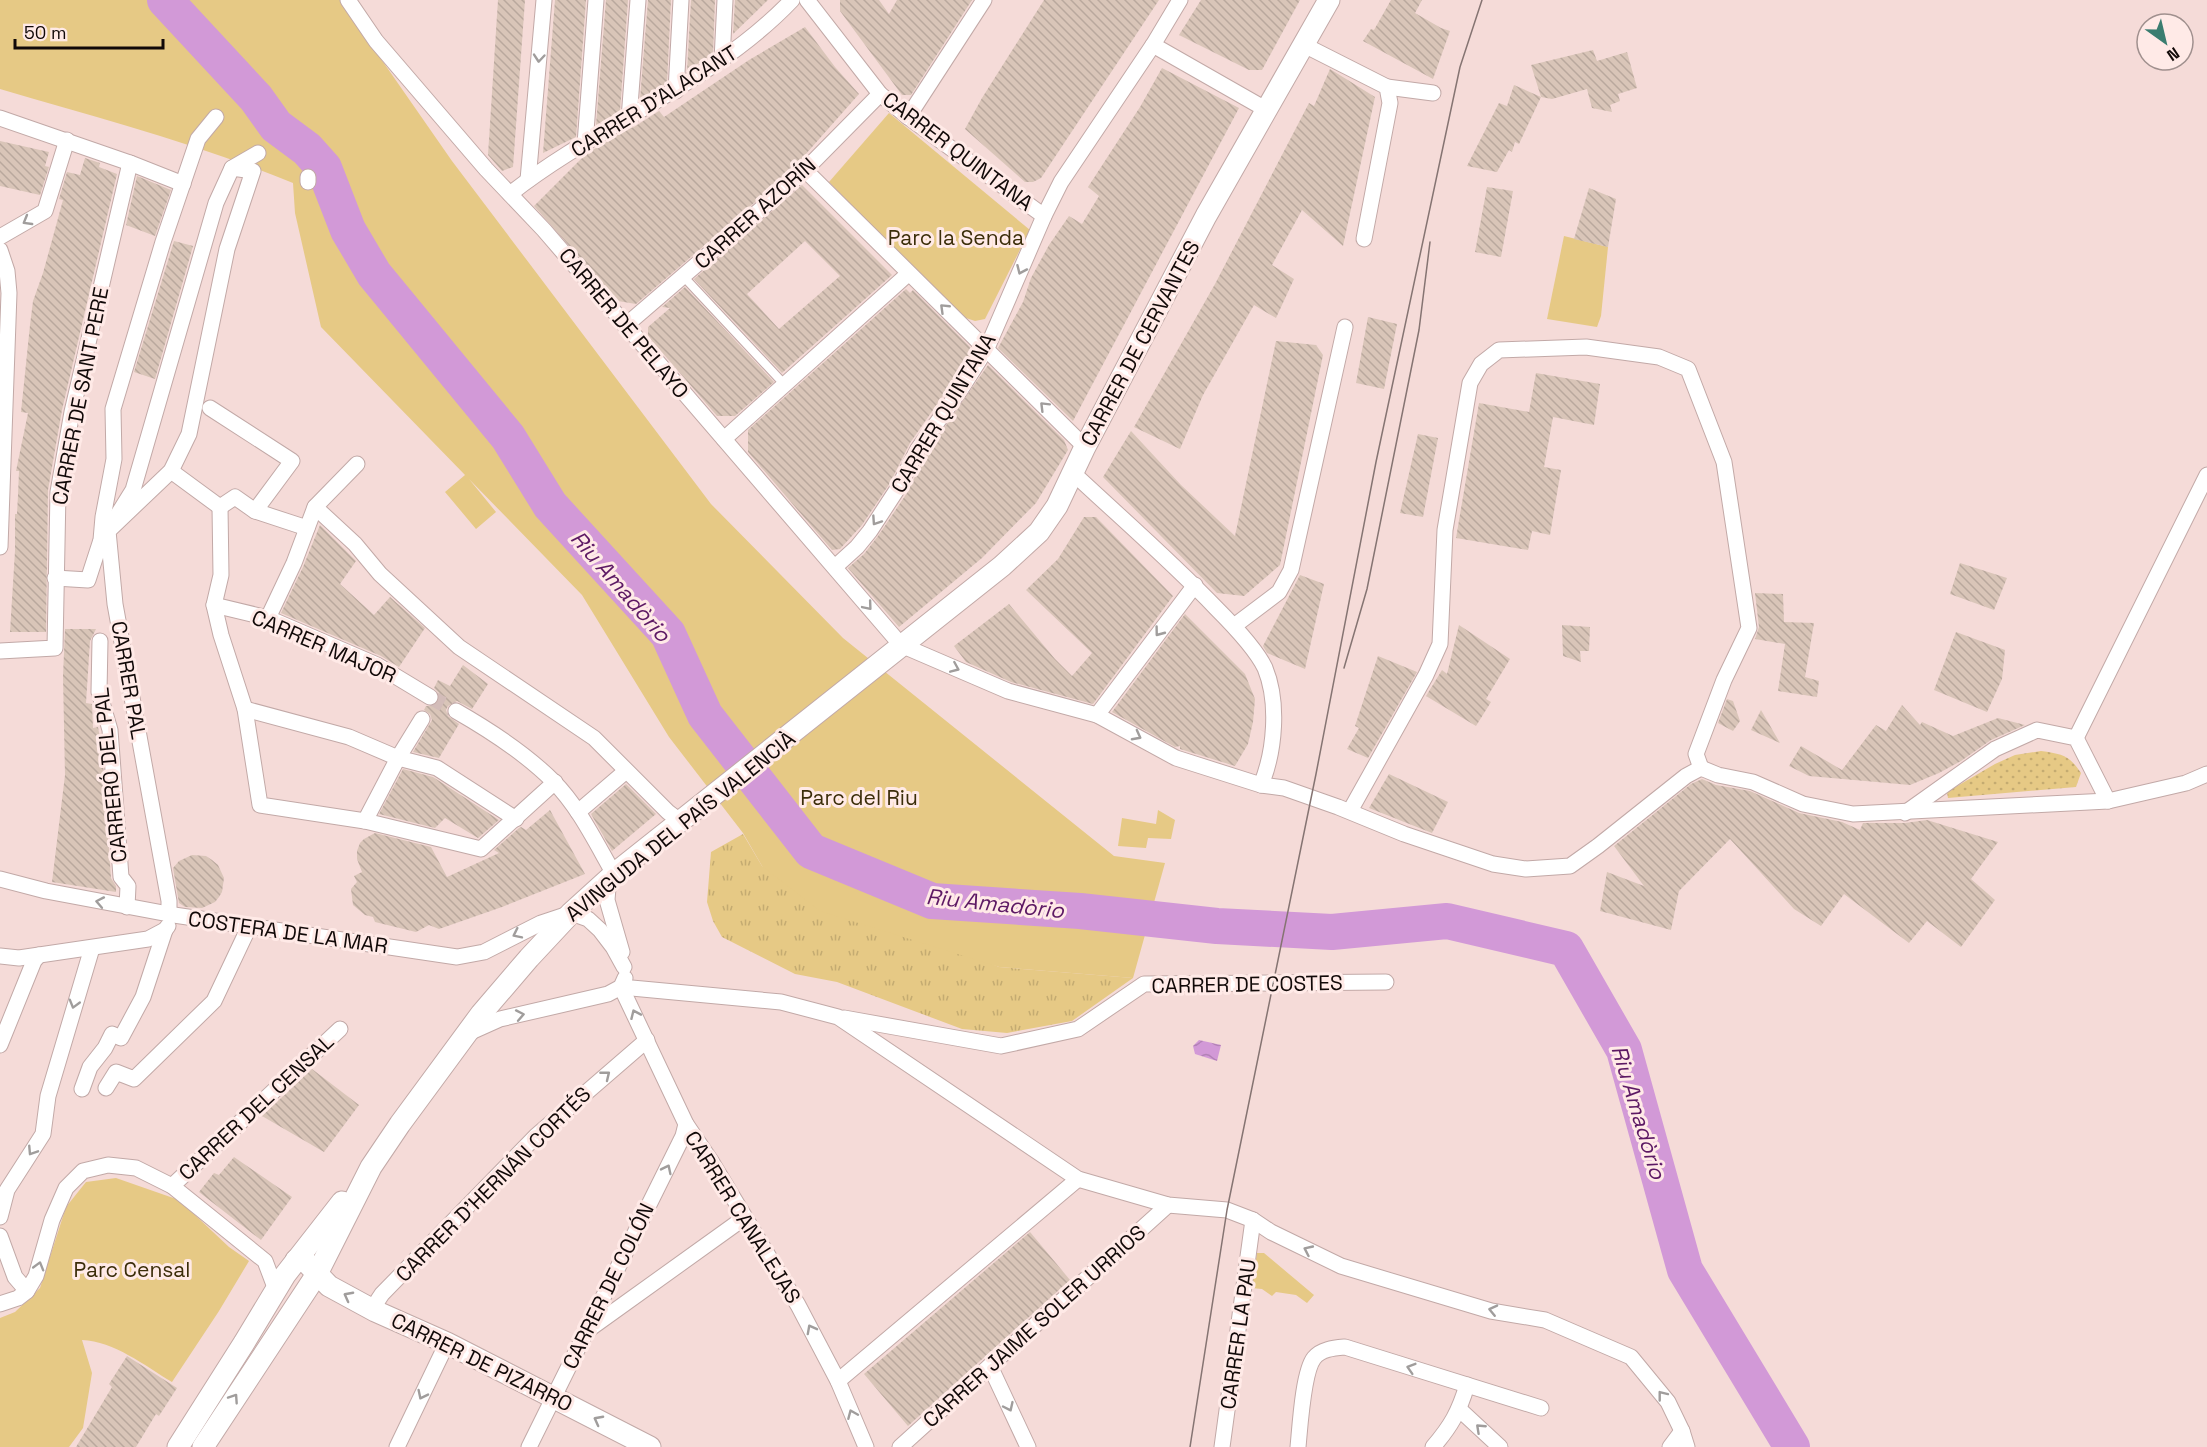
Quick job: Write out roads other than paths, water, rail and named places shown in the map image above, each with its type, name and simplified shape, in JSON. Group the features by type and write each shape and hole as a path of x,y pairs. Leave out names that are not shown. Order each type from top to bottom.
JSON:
{"main road":[{"name":"CARRER DE CERVANTES","path":"901,645 1016,554 1039,532 1057,506 1072,472 1206,216 1329,0"},
{"name":"AVINGUDA DEL PAÍS VALENCIÀ","path":"203,1447 317,1274 371,1167 466,1035 529,958 571,913 614,874 901,645"},
{"path":"178,1447 296,1260 371,1167"},
{"name":"CARRER DE PIZARRO","path":"296,1260 306,1262 329,1286 375,1311 447,1343 650,1447"}],"street":[{"name":"CARRER DE PELAYO","path":"348,0 376,41 544,230 901,645"},
{"path":"528,180 544,0"},
{"path":"585,144 596,0"},
{"path":"629,119 638,0"},
{"path":"676,91 681,0"},
{"path":"722,60 725,0"},
{"name":"CARRER D'ALACANT","path":"510,194 528,180 676,91 722,60 755,36 792,0"},
{"name":"CARRER QUINTANA","path":"807,0 880,94 1044,216"},
{"path":"908,117 984,0"},
{"name":"CARRER QUINTANA","path":"835,567 857,547 870,531 898,488 918,449 987,348 1061,182 1153,45 1180,0"},
{"path":"1153,45 1267,110"},
{"path":"1304,45 1387,87 1433,93"},
{"path":"1364,239 1390,103 1387,87"},
{"name":"CARRER AZORÍN","path":"625,326 804,170 880,94"},
{"path":"104,537 103,517 114,459 113,409 163,242 198,139 216,117"},
{"path":"0,118 67,140 183,184"},
{"path":"0,237 45,210 67,140"},
{"path":"55,578 88,580 104,537 133,490 216,203 232,168 258,153"},
{"name":"CARRER DE SANT PERE","path":"0,651 55,648 58,492 70,423 130,163"},
{"path":"104,537 171,471 189,434 227,249 253,171 232,168"},
{"path":"804,170 1085,447"},
{"path":"0,250 7,271 9,293 0,546"},
{"path":"724,440 908,273"},
{"path":"1234,626 1279,591 1291,570 1345,327"},
{"path":"1350,811 1426,675 1440,644 1445,530 1470,383 1481,364 1499,350 1586,348 1659,357 1688,369 1724,462 1749,628 1724,680 1696,754 1701,768 1718,775 1753,782 1803,804 1853,814 2108,801 2186,783 2207,774"},
{"path":"210,408 292,461 255,511"},
{"path":"268,618 294,563 315,507 357,464"},
{"path":"171,471 220,507"},
{"path":"1072,472 1195,585 1234,626 1264,667 1274,701 1269,764 1261,785"},
{"path":"2076,738 2207,475"},
{"path":"220,507 235,497 255,511 307,528"},
{"path":"220,507 221,574 214,605 245,709 260,805 365,821 482,849 555,782"},
{"path":"315,507 355,544 380,574 459,647 594,738 668,812 684,818"},
{"name":"CARRER PAL","path":"104,537 171,914"},
{"path":"1097,715 1195,585"},
{"name":"CARRER MAJOR","path":"214,605 268,618 377,665 430,697"},
{"name":"CARRERÓ DEL PAL","path":"100,641 99,692 110,730 121,877 128,886 127,907"},
{"path":"901,645 1008,691 1097,715 1176,758 1261,785 1284,788 1350,811 1404,834 1493,864 1526,869 1570,866 1686,776 1701,768"},
{"path":"245,709 349,737 398,758 436,768 516,819"},
{"path":"456,711 513,746 555,782 578,812 614,874 608,888 607,900 624,967 625,981 621,987"},
{"path":"365,821 398,758 422,719"},
{"path":"1905,813 1995,749 2037,730 2076,738"},
{"path":"2076,738 2108,801"},
{"path":"578,812 626,771"},
{"name":"COSTERA DE LA MAR","path":"0,879 46,891 127,907 457,957 484,952 541,923 571,913"},
{"path":"571,913 588,919 600,930 624,967"},
{"path":"82,1089 90,1067 105,1048 112,1034 121,1038 143,997 171,914"},
{"path":"106,1088 116,1072 134,1079 214,1001 249,927"},
{"path":"0,956 19,958 92,948 148,939 165,930"},
{"path":"0,1217 7,1190 43,1134 48,1096 92,948"},
{"path":"0,1045 39,955"},
{"name":"CARRER DE COSTES","path":"838,1017 1001,1046 1078,1029 1144,984 1386,982"},
{"path":"466,1035 500,1019 601,996 621,987 781,1002 838,1017 1078,1179 1168,1205 1227,1210 1254,1220 1271,1232 1341,1266 1491,1311 1545,1320 1631,1357 1668,1402 1687,1447"},
{"name":"CARRER CANALEJAS","path":"621,987 686,1124 798,1305 838,1381 866,1447"},
{"name":"CARRER DEL CENSAL","path":"172,1186 340,1029"},
{"name":"CARRER D'HERNÁN CORTÉS","path":"375,1311 382,1294 536,1136 647,1040"},
{"name":"CARRER DE COLÓN","path":"529,1447 683,1136 686,1124"},
{"path":"0,1304 18,1298 27,1291 36,1276 52,1220 66,1188 83,1171 108,1165 135,1168 172,1186 265,1261 275,1263 296,1260"},
{"path":"838,1381 1078,1179"},
{"name":"CARRER JAIME SOLER URRIOS","path":"900,1447 1168,1205"},
{"path":"586,1332 744,1218"},
{"name":"CARRER LA PAU","path":"1222,1447 1254,1220"},
{"path":"0,1236 15,1277 27,1291"},
{"path":"265,1261 276,1290"},
{"path":"397,1447 447,1343"},
{"path":"1298,1447 1308,1372 1314,1357 1329,1348 1345,1347 1541,1408"},
{"path":"990,1366 1028,1447"},
{"path":"1433,1447 1450,1427 1467,1385"},
{"path":"1459,1409 1500,1447"},
{"path":"1670,1447 1682,1431"}],"lane":[{"path":"684,276 785,385"}],"water":[{"path":"1199,1040 1221,1045 1217,1061 1195,1054 1193,1046"}],"waterway":[{"name":"Riu Amadòrio","path":"165,0 256,98 276,126 307,149 324,168 348,230 374,274 508,437 550,505 668,634 705,715 811,851 932,901 1080,911 1217,926 1332,932 1447,921 1566,949 1624,1050 1685,1270 1792,1447"}],"tunnel":[{"path":"430,697 456,711"}],"tram line":[{"path":"1190,1447 1227,1210 1316,774 1376,462 1460,67 1482,0"},
{"path":"1344,668 1367,589 1419,330 1430,242"}],"park label":[{"name":"Parc la Senda","path":"956,237"},
{"name":"Parc del Riu","path":"859,797"},
{"name":"Parc Censal","path":"132,1269"}]}
